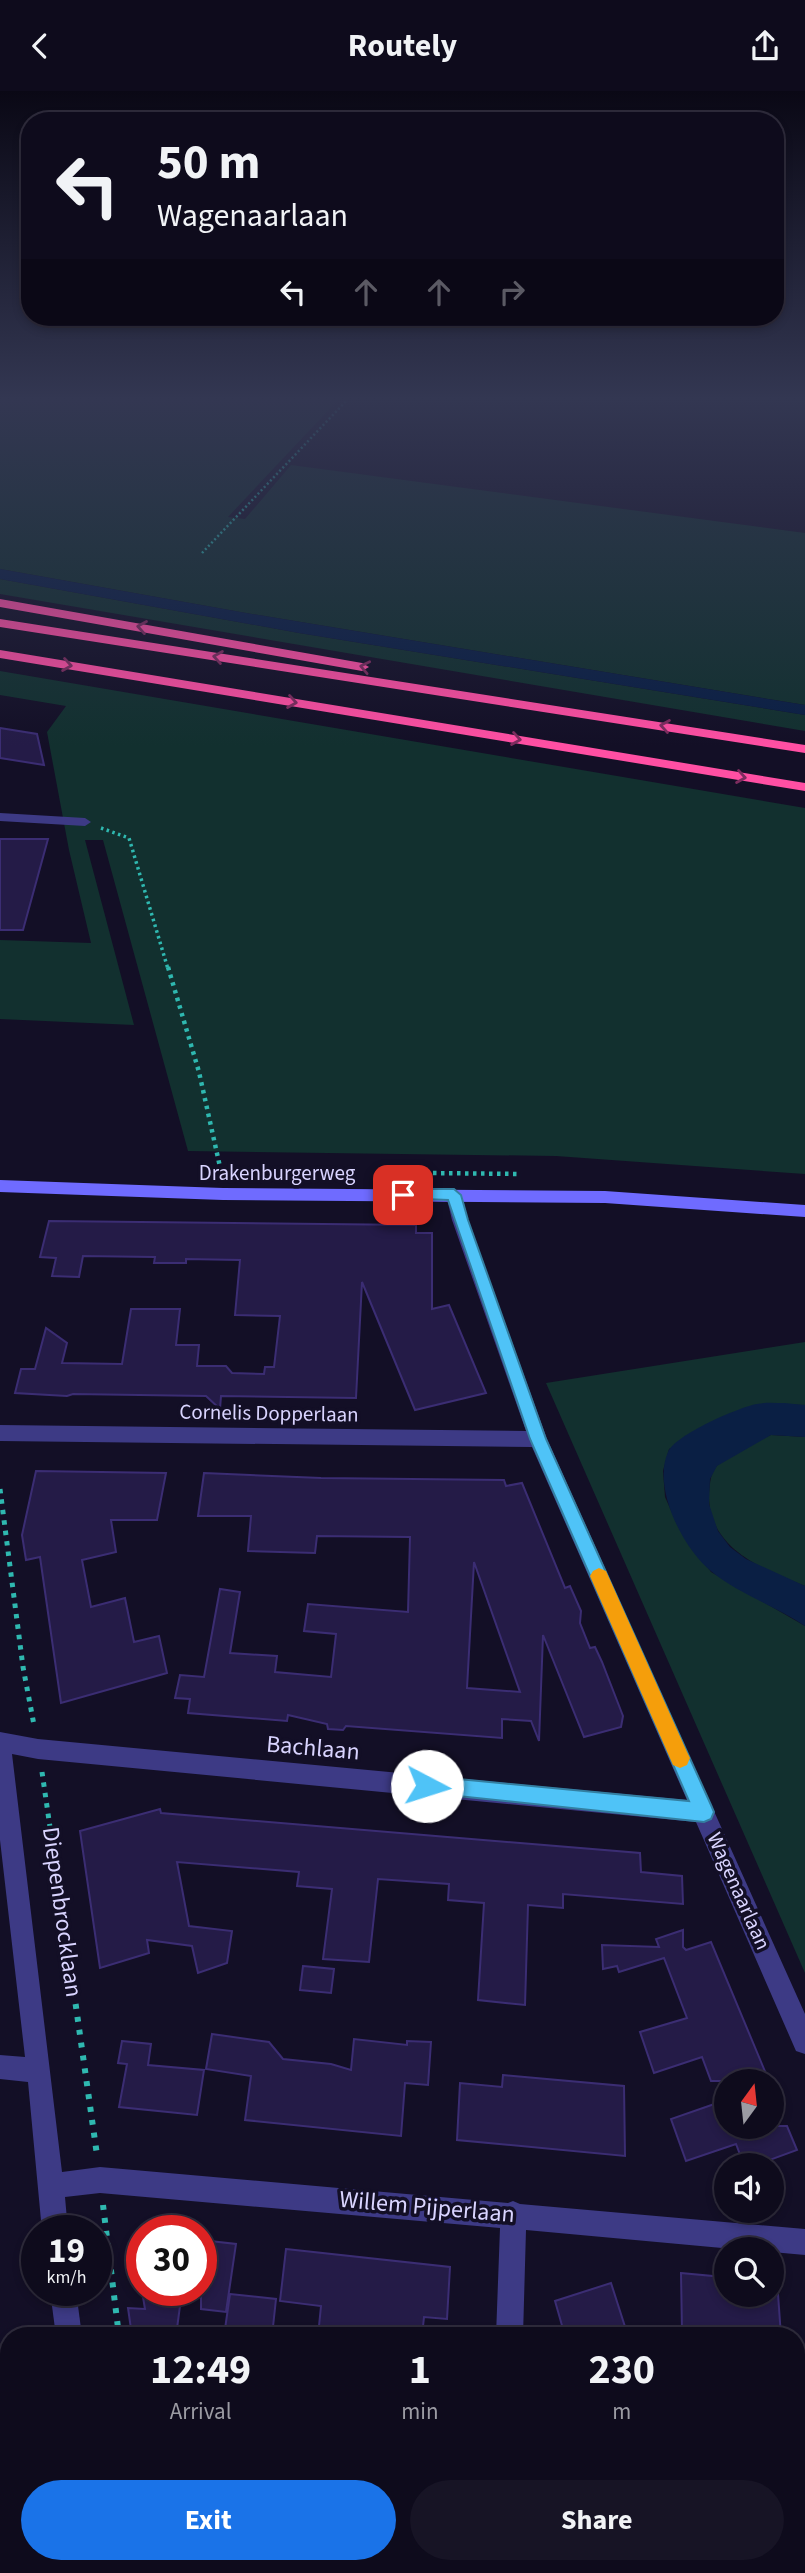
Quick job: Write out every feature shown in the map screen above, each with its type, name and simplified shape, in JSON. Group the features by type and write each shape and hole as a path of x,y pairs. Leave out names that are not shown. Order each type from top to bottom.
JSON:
{"highway":[{"path":"0,603 345,663 576,712"},
{"path":"0,623 805,749"},
{"path":"0,654 805,787"}],"main road":[{"name":"Drakenburgerweg","path":"0,1186 223,1194 605,1197 805,1211"}],"street":[{"path":"4,817 85,822"},
{"path":"4,817 16,834"},
{"name":"Wagenaarlaan","path":"454,1195 460,1220 538,1439 805,2042"},
{"name":"Cornelis Dopperlaan","path":"0,1433 538,1439"},
{"name":"Bachlaan","path":"0,1745 704,1812"},
{"name":"Diepenbrocklaan","path":"0,1745 39,2071 53,2215"},
{"path":"0,2067 39,2071"},
{"name":"Willem Pijperlaan","path":"49,2186 100,2180 513,2214 805,2242"},
{"path":"510,2327 513,2214"},
{"path":"65,2306 68,2327"}],"path":[{"path":"202,553 238,515"},
{"path":"85,822 129,838 199,1072 222,1174 223,1194"},
{"name":"Diepenbrocklaan","path":"0,1489 23,1667 38,1749 100,2180 118,2327"}],"green space":[{"path":"0,515 230,515 228,517 245,519 249,515 668,515 805,533 805,705 246,613 0,569"},
{"path":"0,579 299,633 805,715 805,731 0,594"},
{"path":"0,671 805,808 805,1174 556,1156 188,1151 103,840 85,840 134,1025 0,1019 0,940 91,943 69,850 47,732 66,706 0,695"},
{"path":"805,1342 805,1405 758,1404 669,1449 663,1471 665,1497 678,1526 711,1572 805,1626 805,1973 546,1383"},
{"path":"771,1435 805,1437 805,1586 755,1564 740,1554 717,1528 711,1512 709,1493 711,1476 716,1467 734,1453"}],"water":[{"path":"0,569 246,613 805,705 805,715 299,633 0,579"},
{"path":"784,1403 805,1405 805,1437 771,1435 717,1466 710,1479 709,1504 718,1531 730,1547 746,1559 805,1586 805,1626 734,1587 701,1562 673,1517 664,1483 668,1452 673,1445 694,1430 748,1406"}],"building":[{"path":"0,728 37,734 44,765 0,758"},
{"path":"0,839 48,839 23,930 0,930"},
{"path":"49,1221 416,1225 416,1233 432,1233 432,1309 449,1305 486,1393 415,1410 362,1282 356,1398 221,1396 220,1409 206,1396 67,1396 15,1393 21,1369 35,1369 46,1328 67,1343 62,1363 122,1364 131,1309 180,1309 176,1345 199,1345 197,1366 226,1366 232,1373 264,1374 265,1367 274,1367 280,1316 235,1315 240,1260 186,1259 186,1263 154,1263 155,1257 83,1256 79,1277 52,1276 56,1258 40,1257"},
{"path":"36,1471 166,1473 157,1520 111,1520 116,1552 82,1560 91,1607 125,1598 134,1642 159,1636 167,1673 61,1703 40,1557 26,1560 22,1535"},
{"path":"204,1473 321,1478 504,1480 506,1486 522,1483 565,1588 570,1586 581,1611 580,1623 590,1648 595,1647 602,1662 623,1716 621,1727 584,1737 543,1635 539,1741 531,1721 502,1719 502,1738 346,1726 343,1730 328,1729 327,1724 288,1715 287,1721 188,1713 190,1699 175,1698 180,1675 204,1677 220,1589 240,1592 230,1653 277,1656 275,1672 331,1677 336,1634 304,1631 308,1604 408,1612 410,1537 317,1536 315,1553 248,1551 251,1516 198,1516","holes":["474,1562 520,1692 467,1688"]},
{"path":"160,1809 161,1813 640,1853 641,1872 682,1876 683,1904 563,1894 563,1908 528,1905 525,2005 478,2000 484,1903 448,1900 449,1884 378,1879 369,1962 323,1959 332,1889 297,1886 299,1872 177,1862 189,1926 232,1931 227,1963 198,1973 192,1946 147,1940 149,1953 100,1968 80,1831"},
{"path":"683,1930 683,1947 686,1950 711,1942 764,2069 714,2069 714,2081 711,2081 702,2057 654,2073 640,2032 687,2018 664,1958 619,1972 617,1966 603,1969 602,1945 659,1947 656,1939"},
{"path":"303,1966 334,1969 331,1993 300,1990"},
{"path":"212,2034 269,2042 283,2059 331,2064 351,2070 354,2039 407,2045 407,2041 431,2042 428,2085 405,2083 401,2136 245,2120 251,2076 206,2069"},
{"path":"122,2041 151,2044 148,2065 204,2070 197,2115 119,2107 127,2064 118,2063"},
{"path":"503,2075 624,2086 625,2156 457,2140 460,2083 502,2087"},
{"path":"714,2104 714,2139 784,2139 784,2126 787,2126 797,2150 784,2155 739,2153 736,2144 686,2161 671,2119"},
{"path":"217,2242 236,2244 226,2312 201,2309 201,2306 217,2306"},
{"path":"286,2249 450,2267 447,2319 424,2317 423,2327 319,2327 321,2306 280,2301"},
{"path":"681,2273 714,2276 714,2307 779,2307 780,2327 682,2327"},
{"path":"611,2283 625,2327 562,2327 555,2301"},
{"path":"230,2294 276,2299 273,2327 225,2327"},
{"path":"180,2306 177,2327 131,2327 128,2308"}],"slow traffic":[{"path":"599,1576 680,1758"}],"route":[{"path":"403,1195 454,1195 460,1220 538,1439 704,1812 427,1786"}]}
